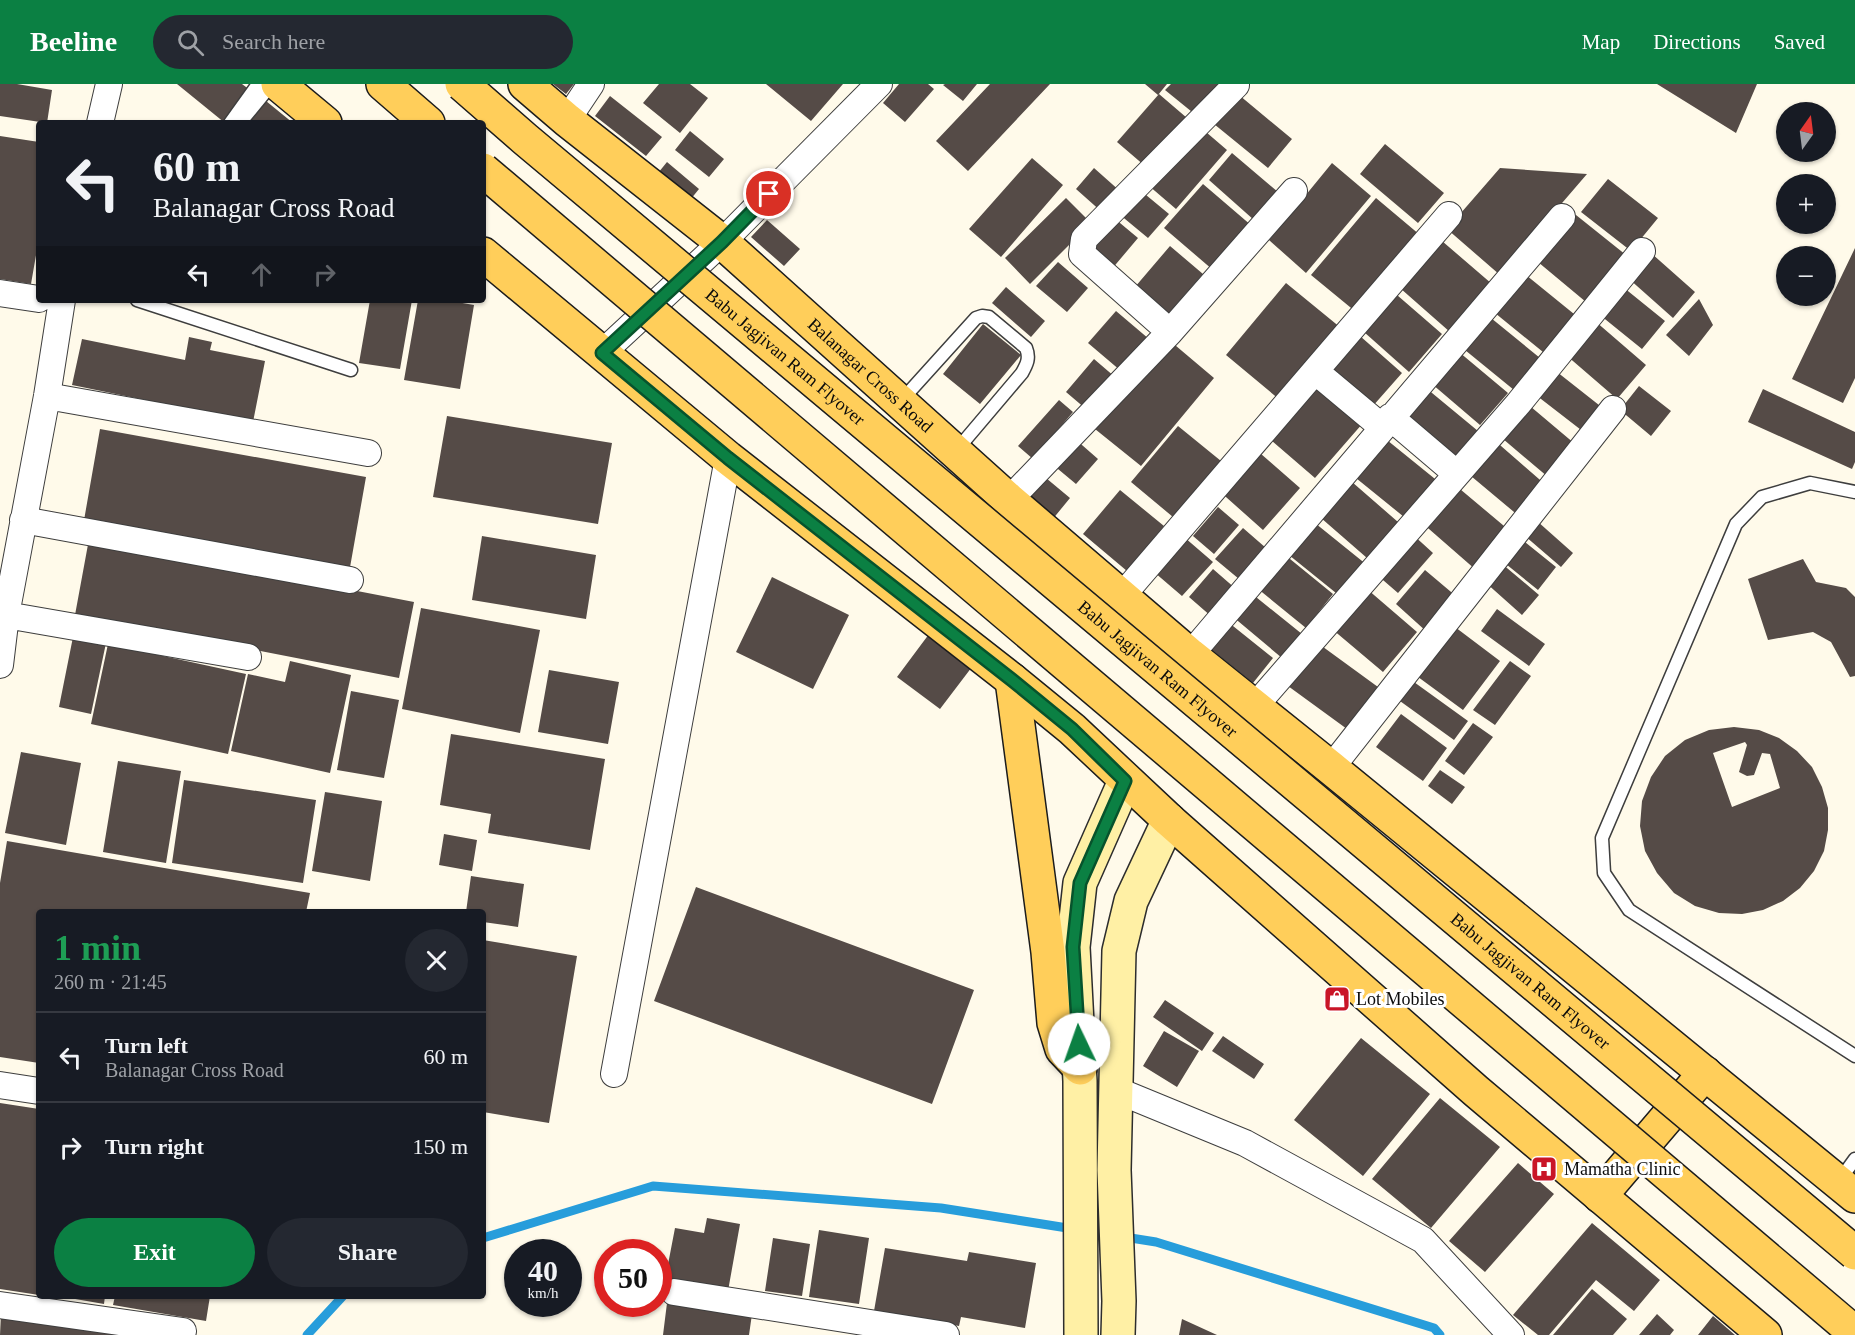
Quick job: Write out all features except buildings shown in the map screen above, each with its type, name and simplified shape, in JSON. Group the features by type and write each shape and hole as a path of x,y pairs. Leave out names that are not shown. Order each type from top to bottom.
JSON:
{"main road":[{"path":"278,84 322,120"},
{"path":"383,84 425,120"},
{"name":"Babu Jagjivan Ram Flyover","path":"462,84 1855,1253"},
{"name":"Balanagar Cross Road","path":"525,84 567,120 722,242 1120,597 1705,1073 1850,1178"},
{"path":"486,173 1855,1333"},
{"path":"486,256 728,458 1072,729 1125,781 1476,1091 1765,1335"},
{"path":"1012,680 1047,941 1054,1023 1062,1049 1080,1074"},
{"path":"1080,1322 1080,1074 1073,947 1080,883 1125,781"},
{"path":"1118,1335 1119,1301 1114,1170 1119,951 1131,901 1169,820"},
{"path":"1600,1196 1705,1073"}],"street":[{"path":"101,120 109,84"},
{"path":"567,120 591,84"},
{"path":"602,353 722,242 879,84"},
{"path":"1170,332 1082,254 1084,239 1236,85"},
{"path":"1010,500 1170,332 1294,191"},
{"path":"1120,597 1449,215"},
{"path":"1201,663 1386,422 1562,217"},
{"path":"1255,706 1518,404 1642,251"},
{"path":"0,293 36,298"},
{"path":"0,665 6,615 47,396 52,303"},
{"path":"1315,371 1457,474"},
{"path":"47,396 368,453"},
{"path":"1331,768 1613,409"},
{"path":"614,1074 728,458"},
{"path":"23,520 350,580"},
{"path":"6,615 248,657"},
{"path":"0,1085 36,1091"},
{"path":"1116,1090 1245,1143 1423,1240 1511,1335"},
{"path":"674,1292 946,1335"},
{"path":"0,1305 183,1331"}],"lane":[{"path":"232,120 258,84"},
{"path":"242,120 272,84"},
{"path":"146,303 351,370"},
{"path":"900,402 976,318 989,317 1026,348 1029,354 1022,373 955,452"},
{"path":"1855,492 1810,483 1762,497 1736,524 1602,837 1604,873 1629,910 1855,1056"}],"waterway":[{"path":"486,1237 653,1186 941,1208 1156,1242 1434,1328 1440,1335"},
{"path":"307,1335 340,1299"}],"place":[{"name":"Lot Mobiles","path":"1337,999"},
{"name":"Mamatha Clinic","path":"1544,1169"}],"route":[{"path":"769,194 722,242 602,353 728,458 1072,729 1125,781 1080,883 1073,947 1079,1044"}]}
